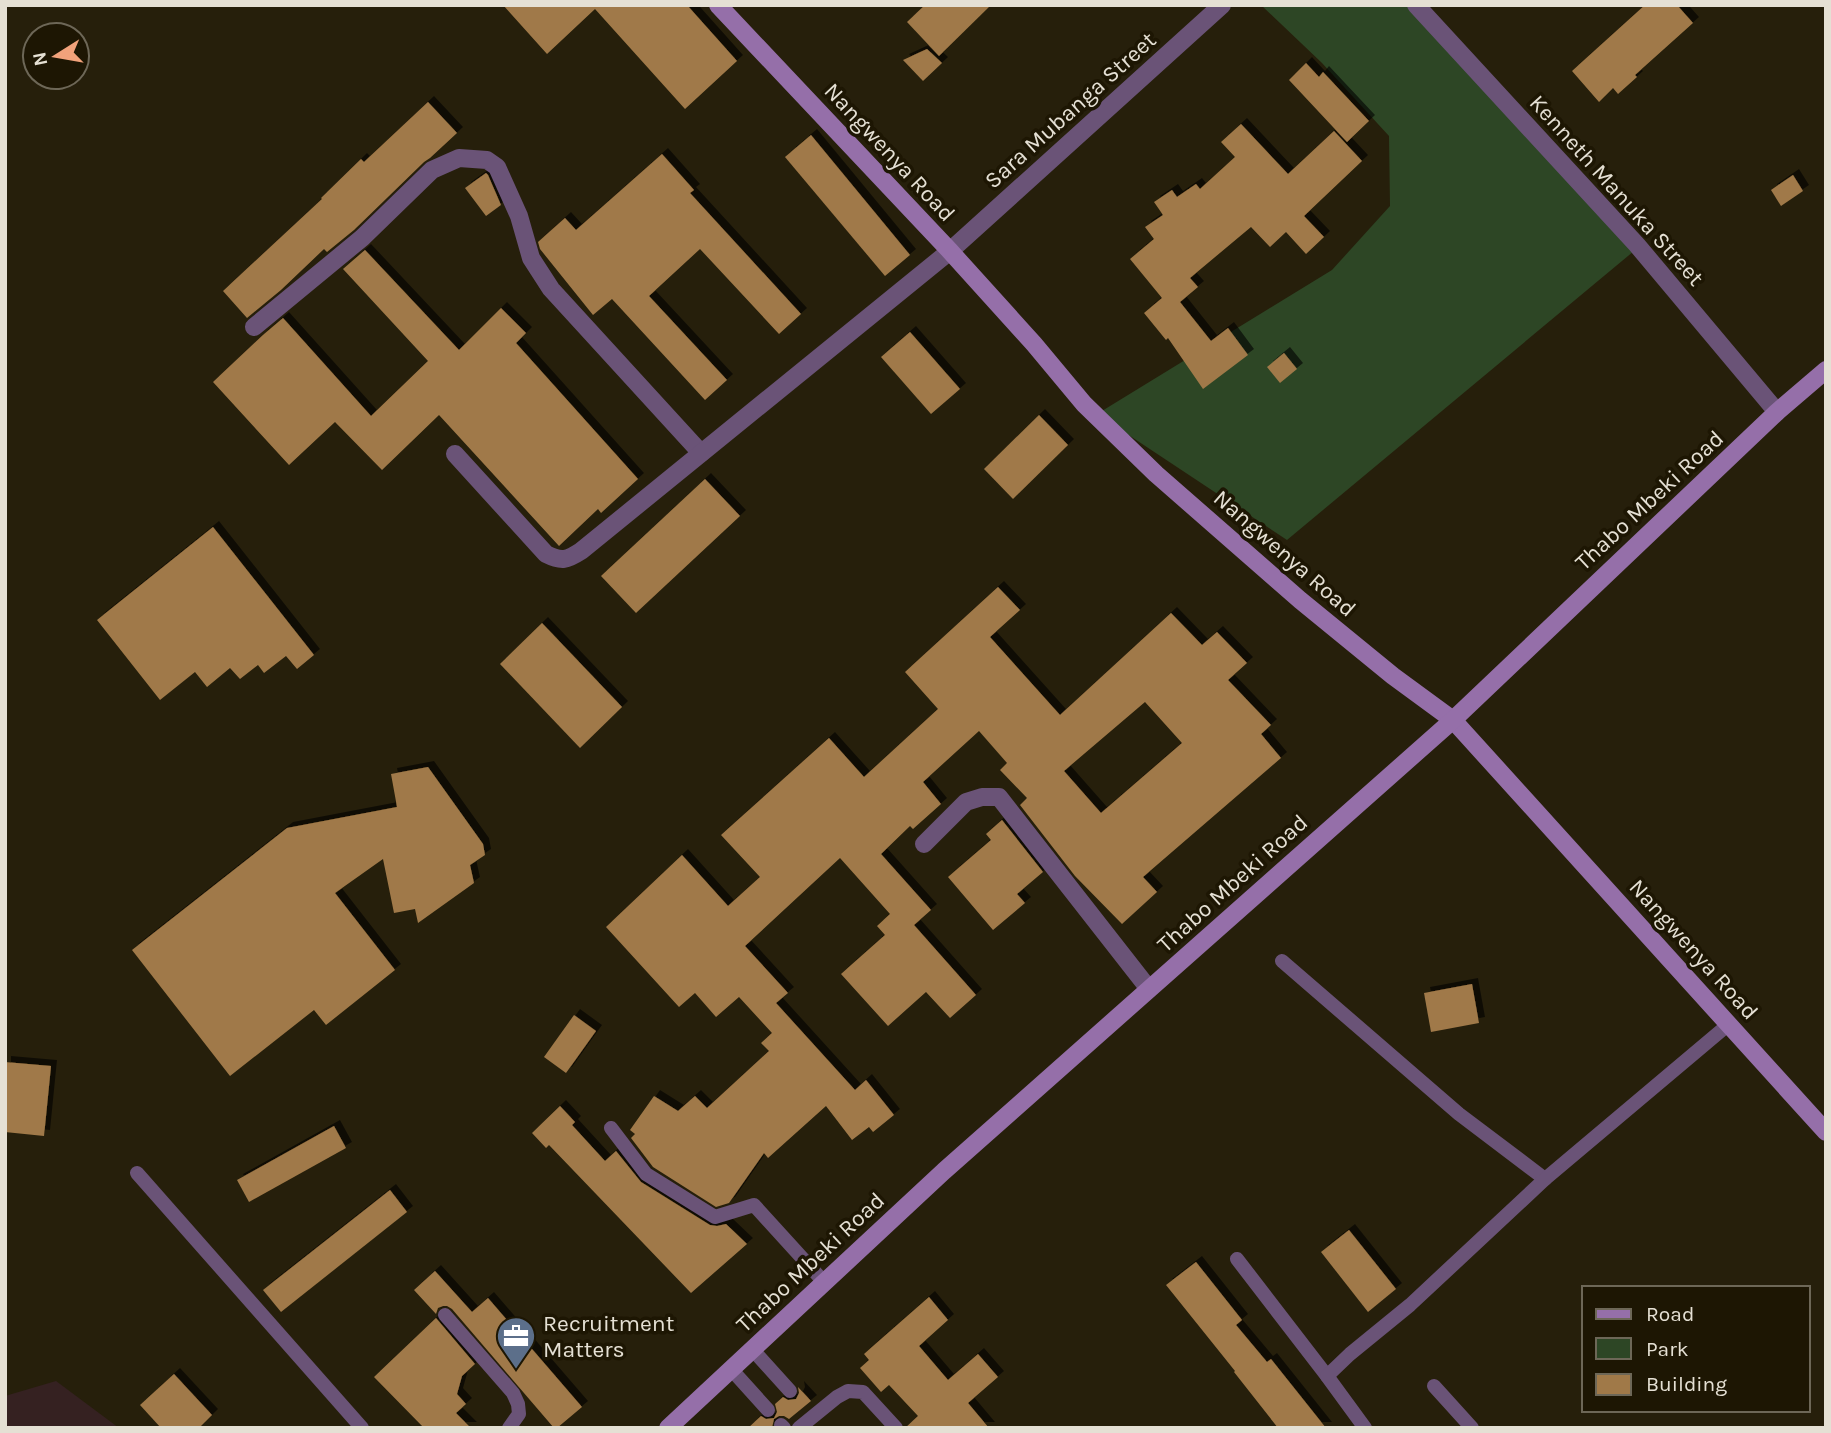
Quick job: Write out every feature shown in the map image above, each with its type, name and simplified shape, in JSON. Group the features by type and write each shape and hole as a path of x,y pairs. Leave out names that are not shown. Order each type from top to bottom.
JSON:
{"main road":[{"name":"Nangwenya Road","path":"718,5 950,251 1084,404 1156,474 1300,600 1393,676 1453,720 1826,1132"},
{"name":"Thabo Mbeki Road","path":"668,1428 944,1171 1453,720 1777,412 1826,370"}],"street":[{"name":"Sara Mubanga Street","path":"456,454 546,554 557,559 569,559 950,251 1223,5"},
{"name":"Kenneth Manuka Street","path":"1416,5 1637,245 1777,412"},
{"path":"254,327 362,239 432,170 459,158 487,160 497,167 519,216 531,258 551,289 701,453"},
{"path":"924,844 966,802 982,797 999,797 1149,989"}],"lane":[{"path":"1282,961 1459,1114 1545,1179"},
{"path":"1327,1376 1410,1305 1545,1179 1729,1024"},
{"path":"611,1128 646,1174 715,1217 754,1205 824,1282"},
{"path":"137,1173 362,1428"},
{"path":"1237,1259 1365,1428"},
{"path":"445,1315 513,1393 519,1414 509,1428"},
{"path":"752,1349 790,1391"},
{"path":"731,1369 768,1410"},
{"path":"1434,1386 1472,1428"},
{"path":"799,1428 809,1411 848,1391 863,1392 896,1428"}],"shaded area":[{"path":"56,1381 119,1428 5,1428 5,1396"}],"green space":[{"path":"1261,5 1412,5 1634,251 1287,540 1097,414 1332,270 1390,206 1389,136 1322,63"}],"building":[{"path":"503,5 687,5 737,61 685,109 595,9 547,54"},
{"path":"925,5 991,5 939,56 907,22"},
{"path":"1645,5 1677,5 1693,23 1635,75 1637,77 1618,94 1613,88 1599,102 1572,71"},
{"path":"927,49 942,63 923,81 903,60"},
{"path":"1306,63 1319,77 1323,72 1369,121 1347,142 1289,80"},
{"path":"428,102 457,133 354,230 327,252 324,249 247,318 223,291 361,159 364,162"},
{"path":"1241,124 1288,174 1334,131 1362,161 1304,216 1324,237 1306,254 1286,232 1270,247 1251,227 1190,278 1198,287 1180,302 1211,341 1228,328 1248,355 1203,389 1168,338 1166,340 1144,313 1162,298 1130,259 1154,239 1145,227 1163,215 1154,202 1172,190 1177,197 1196,184 1200,189 1235,157 1221,142"},
{"path":"811,135 910,255 885,276 785,157"},
{"path":"662,154 694,190 690,193 801,314 779,334 700,249 649,296 727,380 705,400 612,299 593,315 540,249 538,242 565,218 576,230"},
{"path":"486,173 501,205 486,216 465,188"},
{"path":"1793,175 1803,191 1781,206 1771,190"},
{"path":"365,250 459,350 501,308 526,333 516,343 638,479 601,513 598,509 559,546 439,415 382,470 335,422 289,465 213,382 283,318 371,416 428,361 343,269"},
{"path":"910,332 960,389 931,414 881,357"},
{"path":"1284,353 1297,369 1280,383 1267,367"},
{"path":"1039,415 1068,445 1013,499 984,469"},
{"path":"705,479 740,516 636,613 601,576"},
{"path":"213,527 314,655 297,669 286,656 264,673 258,665 240,679 230,668 207,687 195,672 160,700 97,620"},
{"path":"998,587 1020,610 990,637 1060,715 1171,613 1202,645 1217,632 1247,663 1228,680 1271,725 1261,734 1281,758 1143,877 1157,892 1122,924 1075,876 1020,805 1027,798 1000,770 1007,763 979,731 923,782 941,804 913,829 910,826 881,854 931,910 914,925 976,995 950,1018 926,992 888,1026 841,974 885,935 877,926 890,914 840,858 745,946 788,993 776,1003 855,1090 866,1080 894,1115 873,1132 869,1127 852,1140 826,1106 768,1158 764,1153 729,1203 716,1207 653,1167 631,1138 635,1134 630,1130 654,1096 678,1111 695,1096 707,1108 769,1051 761,1043 772,1033 739,997 716,1017 695,993 679,1007 606,927 682,855 728,906 760,877 721,835 829,738 864,777 938,709 905,672","holes":["1145,702 1182,743 1101,813 1064,771"]},
{"path":"542,623 622,707 580,748 500,664"},
{"path":"428,767 483,844 485,855 470,865 474,883 418,923 415,909 394,913 383,859 335,893 395,970 326,1025 314,1010 230,1076 132,950 287,828 397,807 391,774"},
{"path":"1002,820 1043,872 1017,894 1025,903 993,930 948,877 991,840 986,834"},
{"path":"1472,984 1479,1023 1431,1032 1424,993"},
{"path":"574,1015 596,1031 566,1073 544,1057"},
{"path":"5,1062 51,1066 44,1136 5,1132"},
{"path":"560,1106 575,1122 572,1125 605,1161 616,1151 641,1182 710,1225 726,1224 747,1244 691,1293 549,1145 546,1148 532,1133"},
{"path":"334,1126 346,1148 249,1202 237,1180"},
{"path":"390,1190 407,1212 281,1312 263,1290"},
{"path":"1349,1230 1396,1289 1368,1312 1321,1252"},
{"path":"1196,1262 1242,1320 1236,1325 1267,1362 1271,1359 1326,1428 1278,1428 1234,1372 1166,1285"},
{"path":"435,1271 472,1312 488,1298 582,1407 554,1428 452,1309 443,1306 438,1308 436,1314 414,1290"},
{"path":"929,1297 948,1320 919,1346 948,1380 978,1354 998,1377 968,1403 989,1428 905,1428 918,1416 889,1385 881,1392 860,1368 869,1360 864,1354"},
{"path":"436,1318 475,1364 462,1376 457,1394 466,1404 456,1413 471,1428 424,1428 374,1377"},
{"path":"174,1374 212,1415 199,1428 161,1428 140,1405"},
{"path":"798,1387 811,1401 789,1419 779,1416 774,1419 772,1428 748,1428 761,1416 766,1419 774,1418 777,1412 775,1404 783,1397 788,1400 796,1399"}],"place":[{"name":"Recruitment Matters","path":"516,1370"}]}
